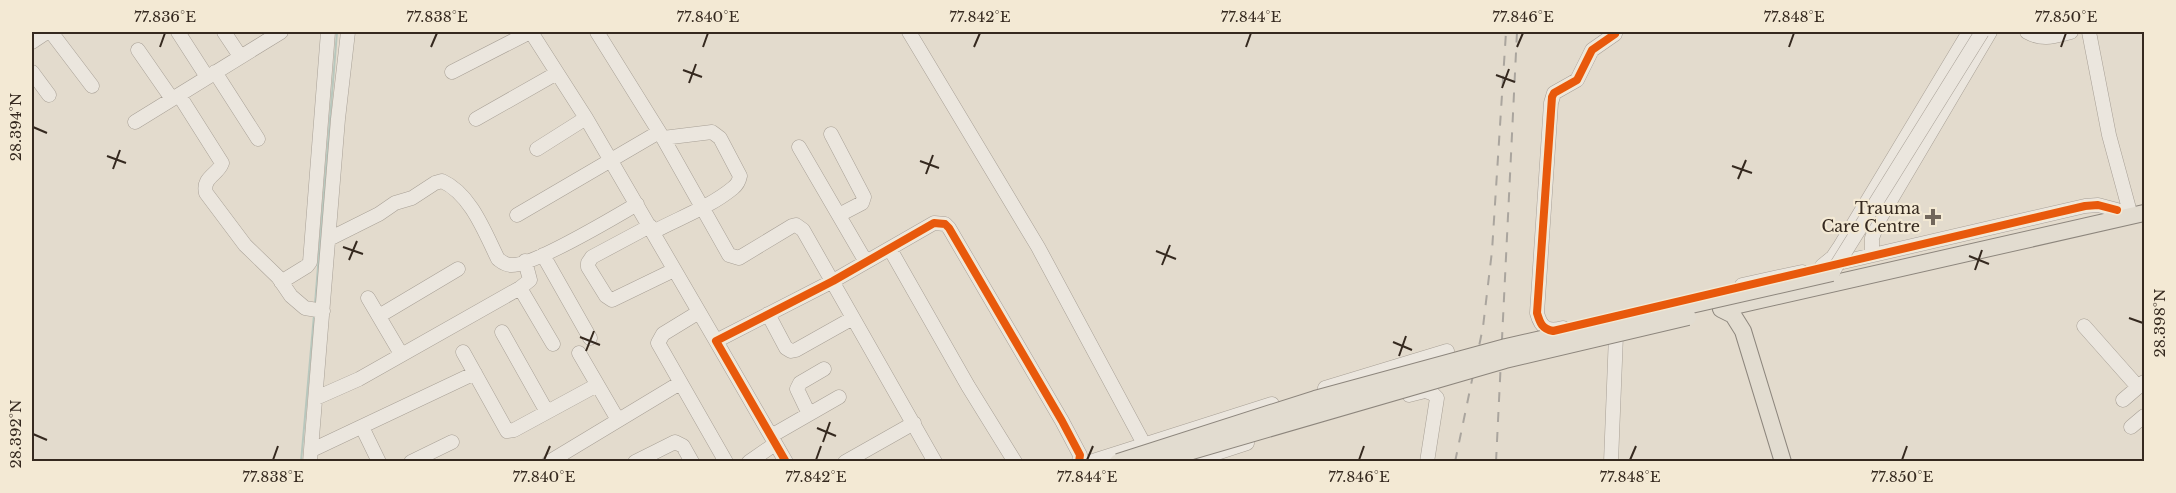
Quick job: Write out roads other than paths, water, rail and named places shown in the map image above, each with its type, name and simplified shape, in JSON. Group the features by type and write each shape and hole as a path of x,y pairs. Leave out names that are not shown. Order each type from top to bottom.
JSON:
{"main road":[{"path":"1118,462 1315,399 1506,347 1826,270 2133,210"},
{"path":"1154,462 1506,360 2133,210"},
{"path":"1720,309 1733,315 1743,331 1783,462"}],"street":[{"path":"32,42 49,32 92,86"},
{"path":"177,32 258,139"},
{"path":"224,32 240,56"},
{"path":"281,282 310,262 328,32"},
{"path":"311,456 316,398 317,311 329,239 338,119 348,32"},
{"path":"452,72 530,32 586,118 786,462"},
{"path":"597,32 661,135 729,255 738,258 792,226 800,227 935,462"},
{"path":"909,32 1038,247 1144,444"},
{"path":"1826,270 1969,32"},
{"path":"1826,270 1982,32"},
{"path":"1872,255 1872,238 1879,220 1990,32"},
{"path":"2027,32 2045,38 2071,32"},
{"path":"1615,34 1593,50 1577,80 1554,93 1552,97 1537,313 1541,326 1545,330 1553,331 1826,270 1872,255 2085,206 2098,205 2133,210 2109,135 2090,32"},
{"path":"135,122 276,33"},
{"path":"138,50 222,163 219,170 207,180 204,189 206,193 245,245 281,282 291,296 317,311"},
{"path":"32,72 49,95"},
{"path":"476,119 557,73"},
{"path":"537,149 586,118"},
{"path":"517,214 611,160 661,135 712,132 720,138 738,169 740,176 733,188 702,207 592,257 588,263 588,267 606,296 612,300 674,270"},
{"path":"831,134 864,197 862,203 839,215"},
{"path":"799,147 866,262"},
{"path":"329,239 380,214 395,203 412,198 442,181 447,183 470,207 498,258 505,264 513,266 543,255 637,204"},
{"path":"716,341 833,281 934,223 945,224 1062,421 1080,455 1079,462"},
{"path":"890,249 968,386 1015,462"},
{"path":"543,255 590,338"},
{"path":"316,398 342,388 520,288 530,280 525,261"},
{"path":"379,316 458,269"},
{"path":"520,288 553,344"},
{"path":"368,298 401,354"},
{"path":"699,312 663,334 659,338 660,349 726,462"},
{"path":"768,314 786,348 791,351 853,318"},
{"path":"2084,326 2141,385 2123,400"},
{"path":"502,332 547,412"},
{"path":"1611,462 1616,335"},
{"path":"463,351 507,431 514,430 597,385"},
{"path":"1090,462 1447,351"},
{"path":"579,353 618,420"},
{"path":"809,414 796,389 800,383 824,369"},
{"path":"311,456 362,427 475,373"},
{"path":"549,462 680,383"},
{"path":"1189,462 1382,400 1425,392 1432,393 1437,398 1427,462"},
{"path":"749,462 773,440 809,414 839,397"},
{"path":"2131,427 2145,417"},
{"path":"845,462 914,423"},
{"path":"362,427 380,462"},
{"path":"411,462 452,442"},
{"path":"635,462 675,442 683,446 692,462"}],"waterway":[{"path":"315,304 337,32"},
{"path":"301,462 314,315"}],"railway":[{"path":"1455,462 1483,327 1492,251 1506,32"},
{"path":"1496,462 1517,32"}],"place":[{"name":"Trauma Care Centre","path":"1933,217"}]}
